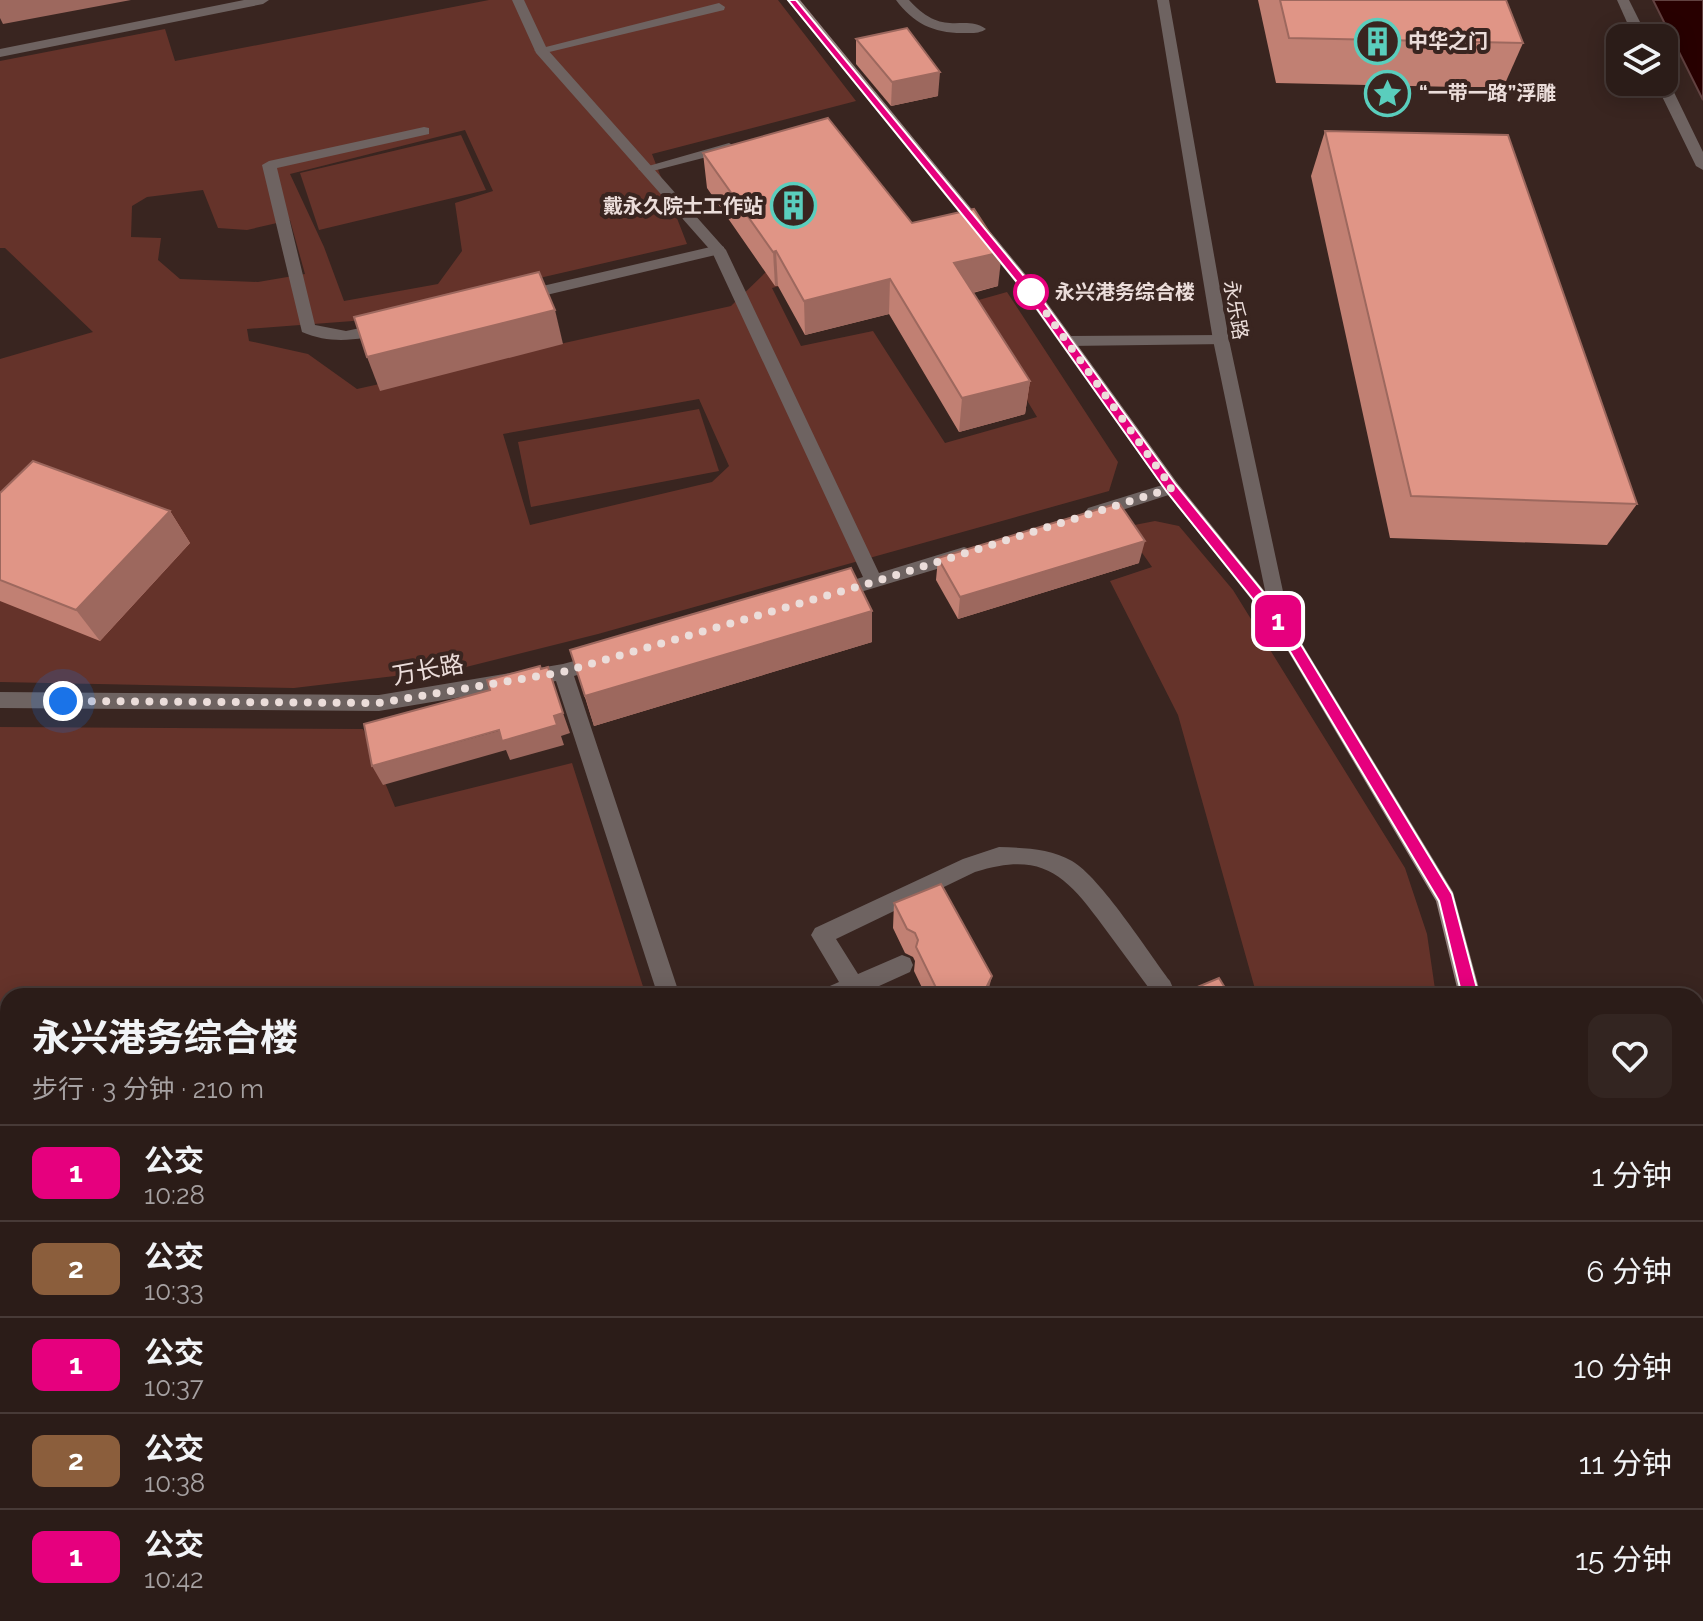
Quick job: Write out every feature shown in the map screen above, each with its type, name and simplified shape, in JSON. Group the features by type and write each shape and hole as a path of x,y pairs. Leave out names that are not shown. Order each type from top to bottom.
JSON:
{"street":[{"path":"0,53 263,0"},
{"path":"518,0 541,50 719,250 874,582"},
{"path":"793,0 1068,341 1172,488 1281,624 1446,899 1468,988"},
{"path":"902,0 917,18 930,26 980,29"},
{"name":"永乐路","path":"1163,0 1221,340 1281,624"},
{"path":"1623,0 1634,24"},
{"path":"541,50 719,7"},
{"path":"1669,96 1703,166"},
{"path":"403,323 343,337 325,336 308,328 269,165 424,131"},
{"path":"645,169 748,143"},
{"path":"508,299 719,250"},
{"path":"1068,341 1221,340"},
{"path":"1082,516 1172,488"},
{"path":"815,599 978,549"},
{"name":"万长路","path":"0,700 379,703 563,672 622,654"},
{"path":"563,672 666,988"},
{"path":"902,965 854,987 822,935 970,865 999,856 1034,857 1064,867 1083,882 1162,988"}],"shaded area":[{"path":"489,0 778,0 856,101 652,154 687,244 353,321 247,329 249,341 308,354 357,389 731,306 767,271 901,255 772,288 801,346 873,331 945,443 1037,417 968,303 1007,292 1118,462 1109,491 598,634 462,668 294,688 0,682 0,359 93,332 5,248 0,248 0,61 165,29 175,61","holes":["465,130 493,191 455,203 462,251 438,284 344,301 324,247 290,174","203,190 218,228 247,230 290,220 305,274 258,282 180,279 158,260 161,238 131,237 132,206 147,197","699,399 729,466 712,482 530,525 503,434"]},
{"path":"1653,0 1703,0 1703,100 1678,50 1678,24 1665,24"},
{"path":"461,135 486,190 319,230 300,173"},
{"path":"699,409 719,471 531,507 518,442"},
{"path":"1155,521 1179,526 1233,590 1405,868 1427,934 1435,988 1255,988 1178,715 1110,581 1152,567 1124,527"},
{"path":"0,727 363,729 395,807 572,763 643,988 0,988"}],"building":[{"path":"1280,0 1506,0 1523,43 1289,38"},
{"path":"907,28 940,72 892,82 856,39"},
{"path":"828,118 912,223 974,209 1002,252 954,263 1030,381 962,398 890,279 804,301 776,251 773,252 703,153"},
{"path":"1325,131 1508,135 1637,504 1411,496"},
{"path":"539,272 555,310 367,357 354,317"},
{"path":"33,461 170,511 76,610 0,580 0,493"},
{"path":"1119,503 1145,541 960,597 938,558"},
{"path":"851,568 872,611 585,696 570,650"},
{"path":"540,666 541,669 548,667 563,713 554,716 557,725 502,741 499,730 372,766 364,724 490,690 487,680"},
{"path":"941,884 992,976 986,988 936,988 916,947 918,940 915,933 907,929 894,903"},
{"path":"1219,978 1225,988 1195,988"}],"bus line":[{"name":"1","path":"793,0 1029,289 1172,488 1281,624 1446,899 1470,988"}],"place":[{"name":"中华之门","path":"1377,41"},
{"name":"“一带一路”浮雕","path":"1388,93"},
{"name":"戴永久院士工作站","path":"794,206"},
{"name":"永兴港务综合楼","path":"1031,292"}],"route":[{"path":"63,701 379,703 563,672 874,582 1172,488 1029,289 1031,292"}]}
